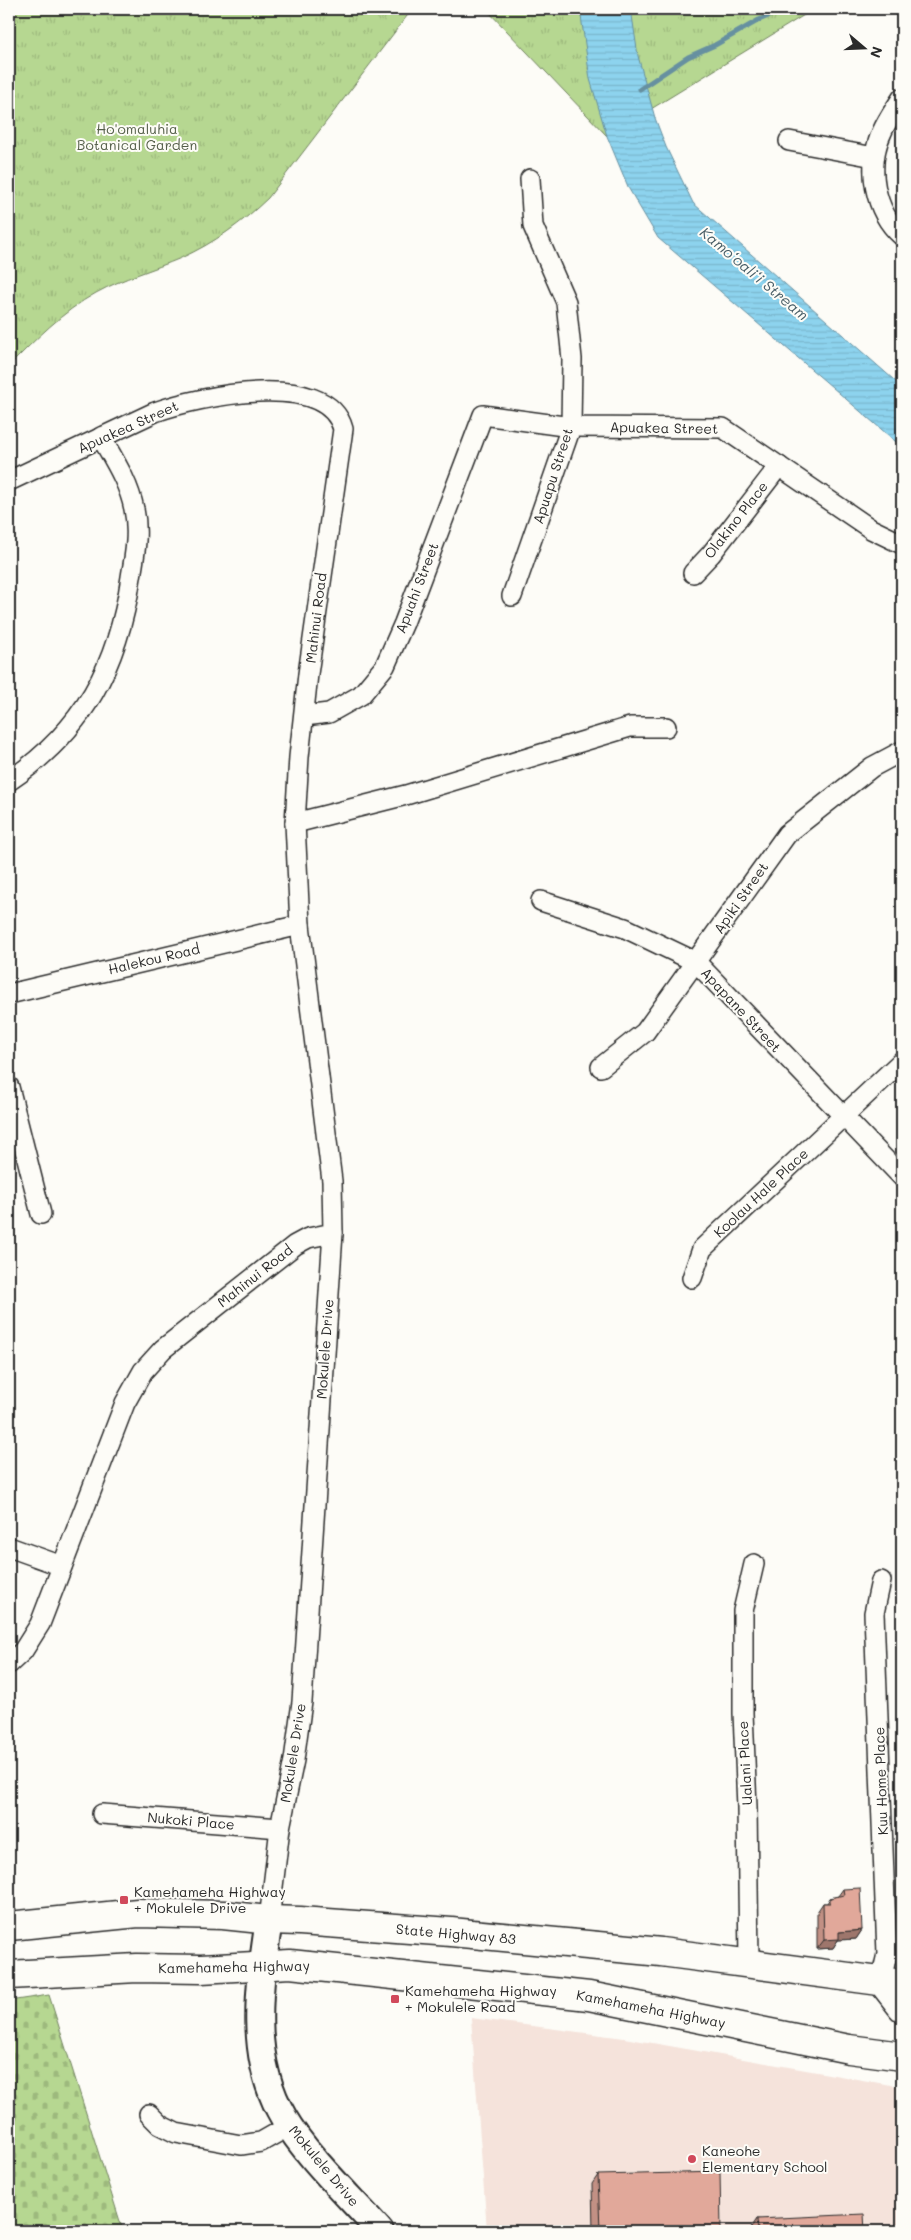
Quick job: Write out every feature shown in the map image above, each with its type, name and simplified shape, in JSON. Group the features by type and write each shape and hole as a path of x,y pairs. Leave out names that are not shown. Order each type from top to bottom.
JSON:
{"main road":[{"name":"State Highway 83","path":"9,1926 138,1913 223,1915 269,1920 451,1932 749,1962 891,1982"},
{"name":"Kamehameha Highway","path":"9,1975 136,1968 201,1969 262,1965 299,1965 589,1996 849,2049 902,2056"},
{"path":"891,1982 902,2007"}],"street":[{"path":"902,98 881,132 874,157 878,197 890,222 902,236"},
{"path":"789,141 874,157"},
{"name":"Apuapu Street","path":"512,596 571,427 572,359 566,302 533,226 530,179"},
{"name":"Apuakea Street","path":"9,481 169,407 222,395 244,392 289,394 320,401 337,414"},
{"name":"Mahinui Road","path":"9,1664 22,1651 40,1624 125,1403 143,1371 163,1349 295,1245 308,1238 333,1233 331,1173 300,925 296,823 304,716 322,572 343,437 341,421 337,414"},
{"name":"Apuakea Street","path":"483,415 571,427 723,428 871,529 902,544"},
{"name":"Apuahi Street","path":"304,716 329,713 361,695 385,666 404,623 483,415"},
{"path":"9,781 57,742 85,707 107,667 123,625 136,547 136,522 131,497 101,437"},
{"name":"Olakino Place","path":"692,573 711,554 779,466"},
{"path":"296,823 406,795 630,727 666,727"},
{"name":"Apiki Street","path":"601,1067 644,1032 787,834 872,767 902,751"},
{"name":"Apapane Street","path":"541,901 625,928 696,962 902,1177"},
{"name":"Halekou Road","path":"9,994 300,925"},
{"name":"Koolau Hale Place","path":"692,1278 702,1249 902,1061"},
{"path":"9,1087 41,1214"},
{"name":"Mokulele Drive","path":"333,1233 304,1678 295,1752 280,1828 262,1965 259,1992 259,2039 262,2060 274,2100 289,2126 309,2152 380,2231"},
{"path":"9,1547 62,1566"},
{"name":"Ualani Place","path":"749,1962 748,1807 743,1713 743,1611 754,1564"},
{"name":"Kuu Home Place","path":"881,1581 874,1613 887,1954 891,1982"},
{"name":"Nukoki Place","path":"102,1814 280,1828"},
{"path":"149,2114 160,2125 176,2133 241,2145 261,2142 289,2126"}],"shaded area":[{"name":"Kaneohe Elementary School","path":"471,2018 624,2038 902,2087 902,2231 487,2231"}],"green space":[{"name":"Ho'omaluhia Botanical Garden","path":"9,9 415,9 407,16 268,198 258,207 238,224 205,246 181,258 117,283 84,300 50,326 9,366"},
{"path":"486,9 814,9 607,136"},
{"path":"49,1995 123,2231 9,2231 9,2001"}],"water":[{"name":"Kamoʻoaliʻi Stream","path":"580,9 631,9 638,56 655,118 666,147 693,203 902,387 902,447 658,238 629,189 607,136 590,79"}],"building":[{"path":"860,1888 862,1930 839,1932 839,1939 824,1940 823,1903 830,1903 830,1898 844,1895 843,1889"},
{"path":"720,2172 721,2231 600,2231 598,2175"},
{"path":"864,2214 865,2231 758,2231 757,2219"}],"waterway":[{"path":"640,89 688,57 778,12 779,9"}],"place":[{"name":"Kamehameha Highway + Mokulele Drive","path":"124,1900"},
{"name":"Kamehameha Highway + Mokulele Road","path":"395,1999"},
{"name":"Kaneohe Elementary School","path":"692,2159"}]}
